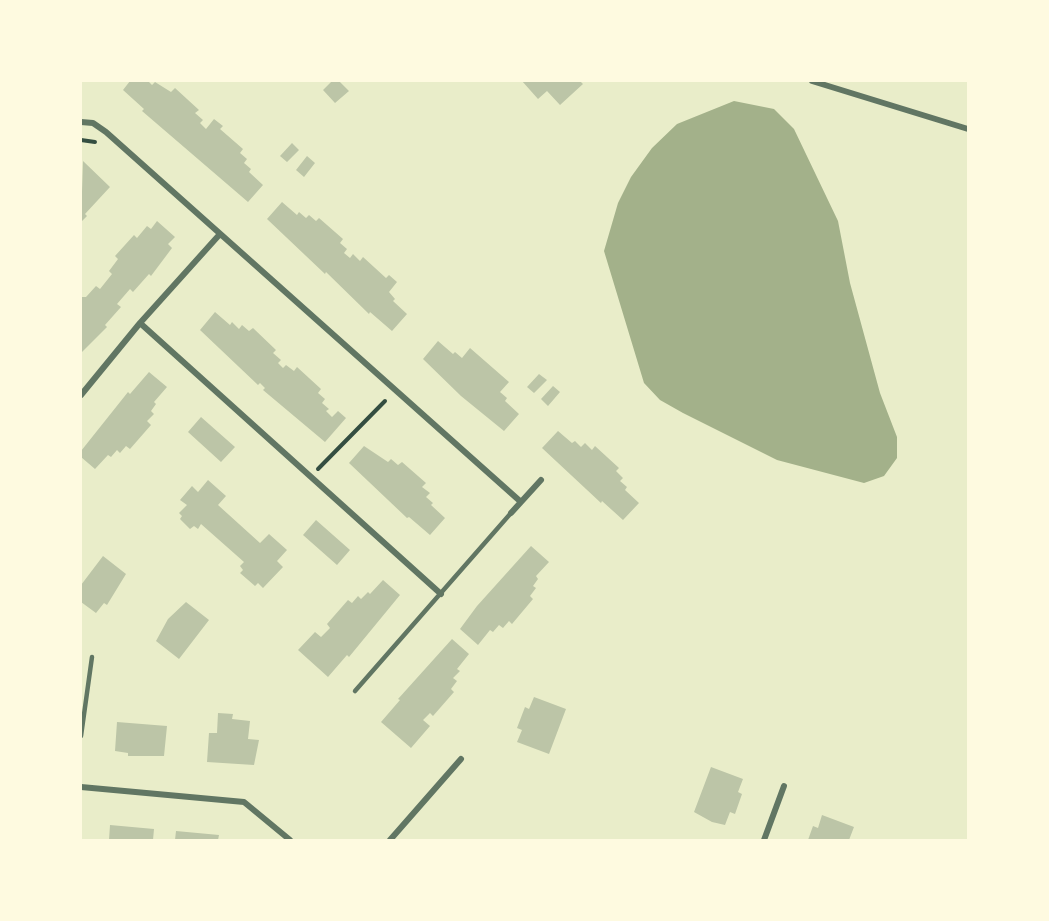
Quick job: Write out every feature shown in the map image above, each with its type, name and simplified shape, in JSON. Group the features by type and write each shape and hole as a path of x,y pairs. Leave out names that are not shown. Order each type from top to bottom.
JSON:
{"street":[{"path":"812,81 968,129"},
{"path":"81,122 93,123 106,132 521,502"},
{"path":"81,395 140,323 219,234"},
{"path":"140,323 441,594"},
{"path":"511,513 541,480"},
{"path":"390,840 461,759"},
{"path":"764,840 784,786"},
{"path":"81,787 244,802 290,840"}],"lane":[{"path":"355,691 511,513"},
{"path":"81,736 92,657"}],"path":[{"path":"311,477 384,399 392,407"}],"shaded area":[{"path":"734,101 774,109 794,129 838,221 850,283 880,393 897,437 897,458 884,476 864,483 777,460 660,400 644,383 604,251 618,203 631,177 652,148 677,124"}],"building":[{"path":"130,81 148,81 152,85 155,82 171,92 175,88 199,110 195,113 203,120 200,123 206,129 214,119 223,126 220,129 243,149 240,153 247,159 244,163 251,169 249,172 263,185 248,202 142,111 144,109 123,90"},
{"path":"332,81 339,81 349,91 335,103 323,90"},
{"path":"522,81 580,81 583,84 560,105 547,91 538,99"},
{"path":"292,143 299,150 287,162 280,156"},
{"path":"307,156 315,163 304,177 296,170"},
{"path":"83,161 110,187 85,214 87,216 81,222"},
{"path":"282,202 297,215 299,212 306,218 309,215 316,221 319,218 343,239 340,243 347,249 344,253 350,258 353,254 360,261 363,257 386,278 389,275 397,282 389,292 395,299 393,301 407,314 392,331 370,312 369,314 267,219"},
{"path":"157,221 175,237 168,244 172,248 151,276 149,274 133,292 130,289 117,304 121,307 105,325 107,327 81,353 81,297 86,297 96,286 100,289 112,274 109,271 118,259 115,256 134,235 137,238 147,226 151,229"},
{"path":"215,312 230,325 232,322 239,329 242,325 249,331 253,328 276,350 273,353 281,360 278,363 283,368 286,365 294,371 297,367 321,389 318,393 325,399 322,403 329,409 326,411 332,417 338,411 346,418 325,442 263,390 265,388 260,383 258,385 200,330"},
{"path":"438,341 453,354 455,352 462,358 470,348 509,382 500,392 507,398 505,401 519,414 504,431 461,396 423,359"},
{"path":"149,372 167,387 154,402 156,404 151,411 154,414 147,421 151,425 130,449 126,446 120,453 117,450 111,457 108,455 95,469 81,457 81,451 128,392 130,394"},
{"path":"539,374 547,380 534,393 527,387"},
{"path":"553,386 560,392 548,406 541,399"},
{"path":"201,417 235,447 221,462 188,432"},
{"path":"558,431 572,443 575,441 581,447 585,443 592,450 595,446 619,468 616,471 623,478 620,481 627,487 625,490 639,503 623,520 602,501 601,503 542,448"},
{"path":"364,446 388,462 391,459 398,465 402,462 426,483 422,487 430,493 426,497 445,518 430,535 409,517 407,518 349,463"},
{"path":"208,480 226,496 218,505 260,543 269,534 287,550 277,561 283,567 263,588 258,583 255,586 240,573 243,570 240,566 244,562 201,524 198,529 194,526 190,529 180,519 182,516 179,513 187,505 180,500 192,486 198,492"},
{"path":"316,520 350,550 337,565 303,535"},
{"path":"531,546 549,562 536,576 538,579 533,586 536,588 530,596 533,599 512,624 509,621 503,628 499,625 493,632 490,630 478,645 460,629 477,606"},
{"path":"103,556 126,574 107,605 104,603 96,613 81,602 81,585"},
{"path":"383,580 400,595 349,657 347,655 328,677 298,650 315,632 321,637 330,628 327,624 348,600 352,603 358,596 361,599 368,592 370,594"},
{"path":"186,602 209,620 179,659 156,641 168,619"},
{"path":"452,639 469,654 457,669 460,671 453,678 457,681 451,689 454,692 433,716 430,713 423,720 430,726 411,748 381,722 400,700 398,699"},
{"path":"534,697 566,709 549,754 517,742 522,730 517,728 525,707 529,709"},
{"path":"218,713 233,714 232,719 250,721 248,739 259,740 254,765 207,762 209,733 217,733"},
{"path":"117,722 167,726 164,756 128,756 128,753 115,751"},
{"path":"711,767 743,779 738,792 742,794 735,814 730,812 725,825 712,822 694,812"},
{"path":"822,815 854,827 849,840 808,840 813,826 818,828"},
{"path":"110,825 154,829 153,840 109,840"},
{"path":"176,831 219,835 218,840 175,840"}]}
